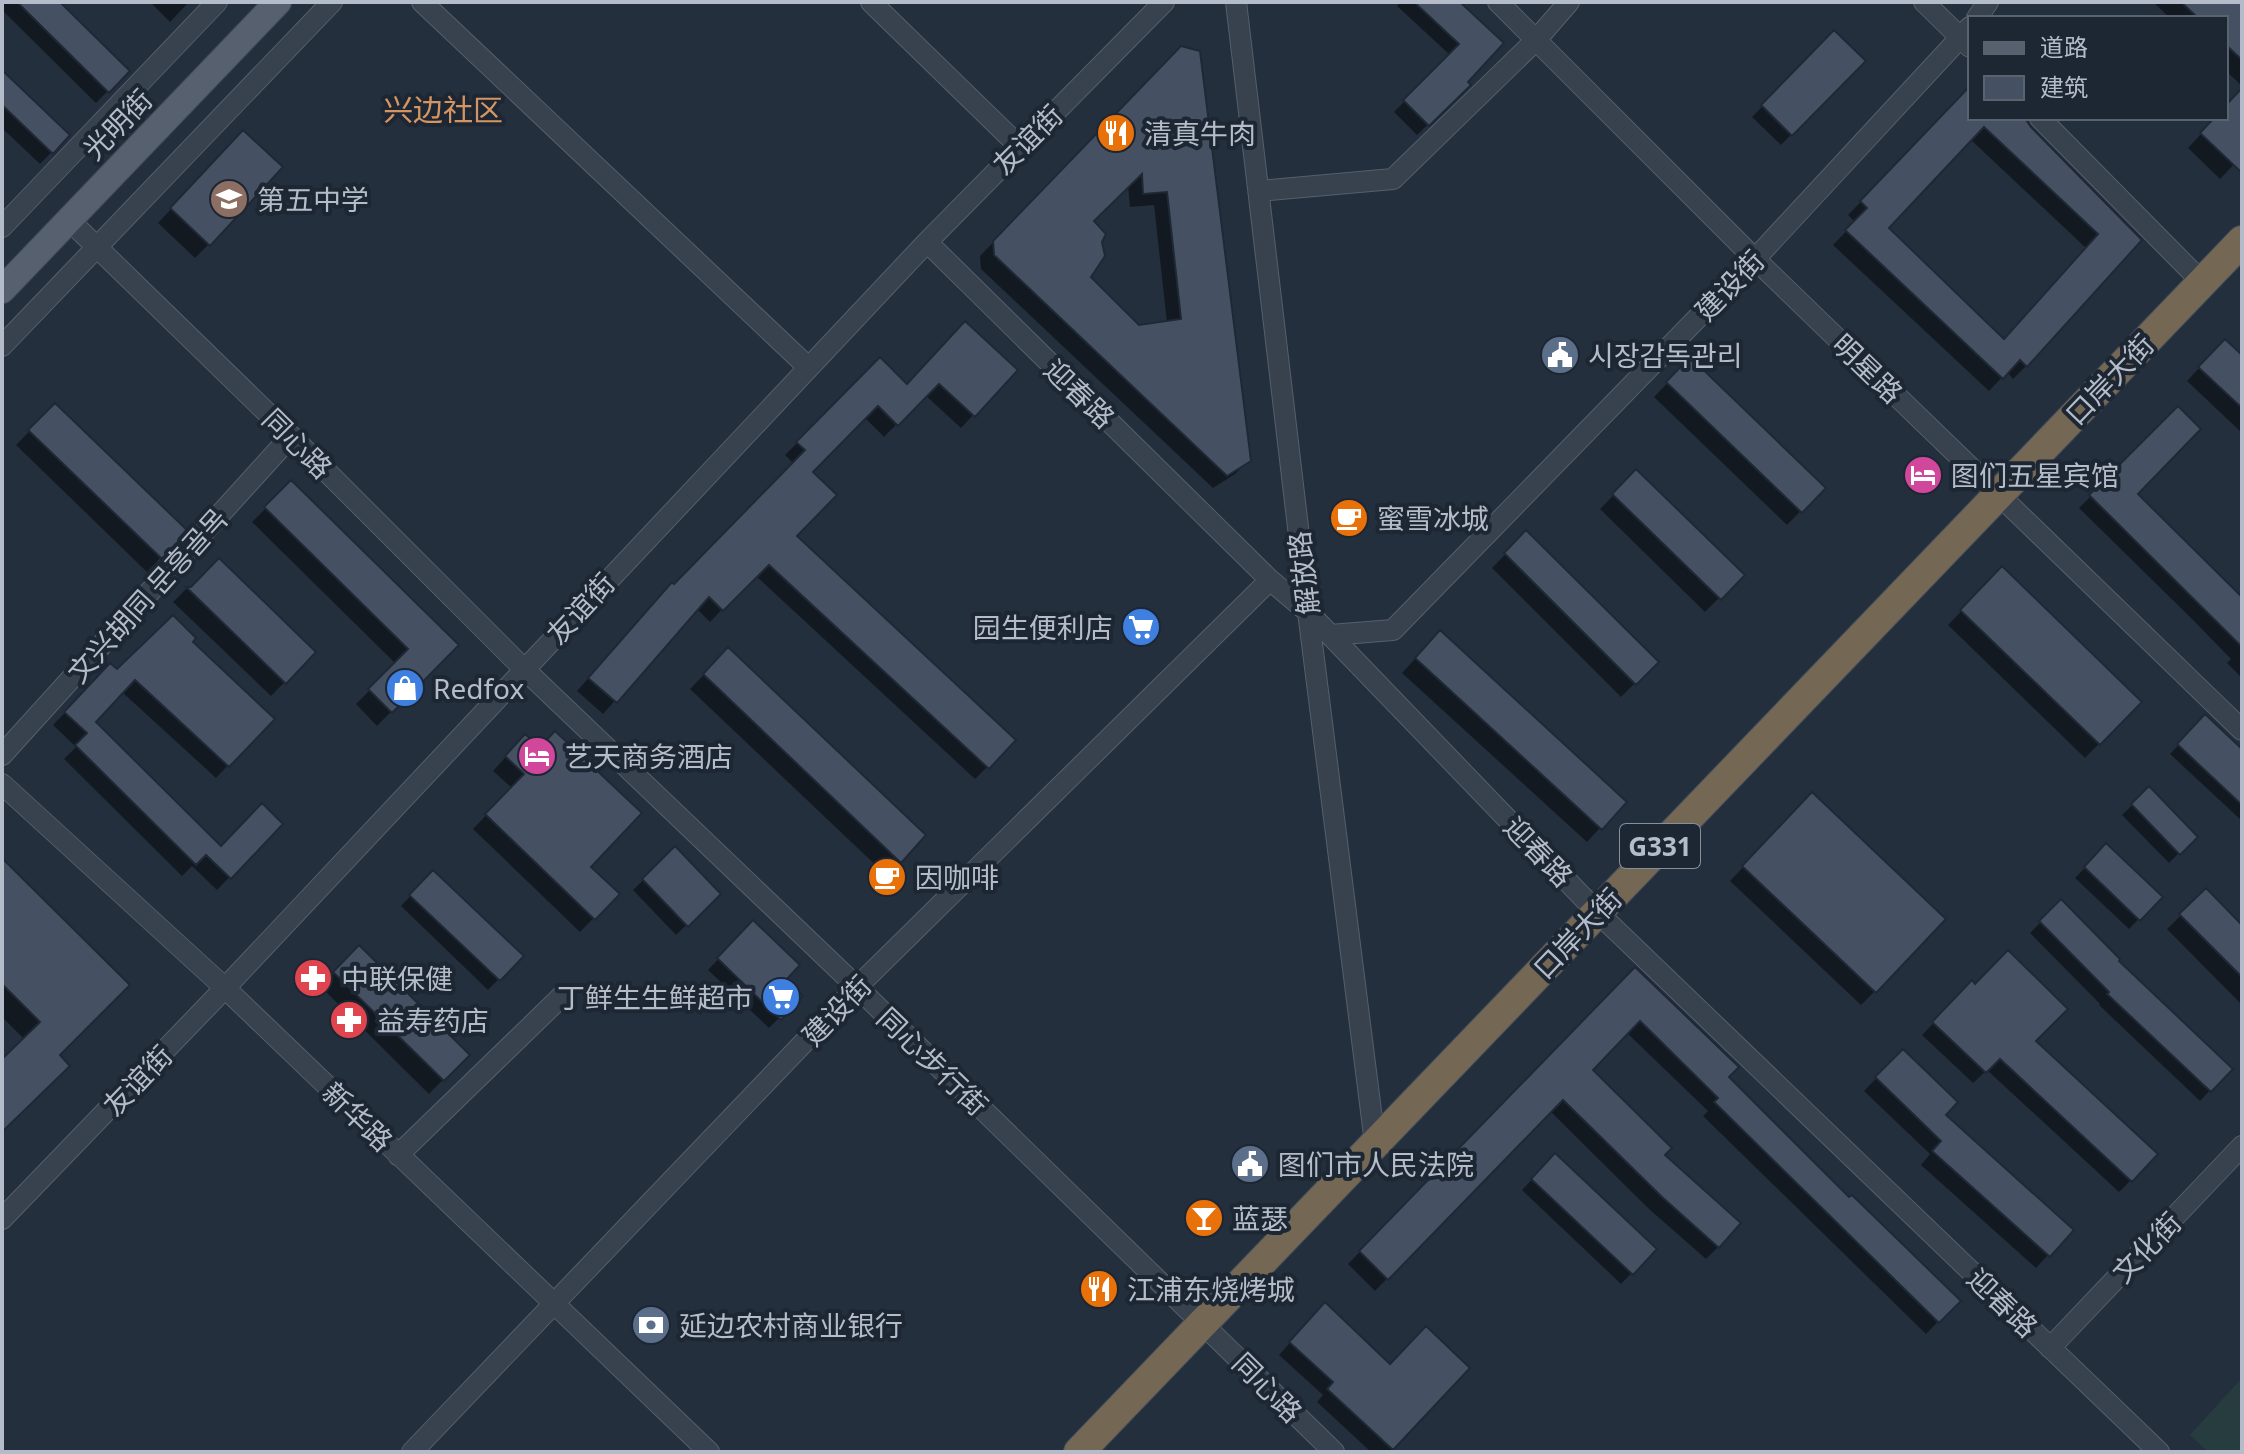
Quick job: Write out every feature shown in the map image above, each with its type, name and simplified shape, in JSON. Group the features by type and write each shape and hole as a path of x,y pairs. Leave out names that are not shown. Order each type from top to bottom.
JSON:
{"highway":[{"name":"口岸大街","path":"1079,1452 2242,241"}],"main road":[{"name":"光明街","path":"2,290 278,2"}],"street":[{"path":"2,227 217,2"},
{"path":"2,346 332,2"},
{"path":"422,2 808,367"},
{"path":"871,2 1019,146"},
{"name":"友谊街","path":"2,1219 225,988 927,242 1164,2"},
{"name":"解放路","path":"1236,2 1375,1143"},
{"name":"明星路","path":"1498,2 1755,259 2242,730"},
{"path":"1259,191 1393,179 1536,40 1569,2"},
{"path":"1924,2 1967,38"},
{"name":"建设街","path":"1330,635 1393,630 1967,38"},
{"path":"2042,120 2202,282"},
{"name":"同心路","path":"69,220 523,668"},
{"name":"迎春路","path":"927,242 1270,580 1308,612 1597,912 2159,1452"},
{"name":"文兴胡同 문흥골목","path":"2,755 291,436"},
{"name":"建设街","path":"412,1452 857,987 1270,580"},
{"name":"同心步行街","path":"523,668 1202,1322"},
{"name":"新华路","path":"2,784 225,988 709,1452"},
{"path":"398,1155 563,995"},
{"name":"文化街","path":"2050,1348 2242,1146"},
{"name":"同心路","path":"1202,1322 1334,1452"}],"green space":[{"path":"2242,1378 2242,1452 2208,1452 2190,1435"}],"building":[{"path":"17,2 60,2 130,71 109,93"},
{"path":"1414,2 1460,2 1504,43 1468,82 1471,85 1429,126 1403,100 1459,44"},
{"path":"2181,2 2242,2 2242,60 2228,47 2228,16 2196,16"},
{"path":"1834,30 1866,61 1792,136 1761,105"},
{"path":"1181,46 1200,51 1251,461 1227,476 994,255 993,241","holes":["1142,174 1143,194 1167,192 1181,319 1139,325 1091,277 1105,256 1102,242 1106,234 1094,221"]},
{"path":"2,70 70,135 53,154 2,105"},
{"path":"1968,88 1968,120 2026,120 2142,240 2027,367 2020,360 2003,379 1845,230 1867,208 1860,201","holes":["1984,127 2098,234 2004,339 1889,228"]},
{"path":"2242,88 2242,173 2200,133 2212,120 2228,120 2228,103"},
{"path":"243,130 283,167 210,246 170,208"},
{"path":"965,321 1018,370 975,417 939,384 898,426 878,406 813,472 837,495 797,536 1016,740 989,769 769,565 723,611 709,597 617,703 588,678 672,582 674,584 805,450 796,442 880,357 907,384"},
{"path":"2225,339 2242,355 2242,408 2198,367"},
{"path":"1690,357 1826,488 1802,513 1666,382"},
{"path":"55,403 188,531 162,559 28,430"},
{"path":"2178,406 2201,429 2138,494 2242,597 2242,647 2089,495"},
{"path":"1636,469 1745,575 1721,600 1612,494"},
{"path":"291,480 459,645 392,713 368,689 408,649 264,507"},
{"path":"1526,530 1659,662 1636,685 1504,553"},
{"path":"219,558 316,652 286,684 186,587 191,587"},
{"path":"2002,566 2142,702 2100,745 1960,610"},
{"path":"173,615 196,638 193,642 275,719 229,767 135,680 96,722 221,846 262,803 283,824 231,879 206,855 196,865 75,745 87,733 64,712 110,663 117,669"},
{"path":"1440,630 1627,802 1602,830 1415,658"},
{"path":"728,647 926,835 901,863 703,674"},
{"path":"2205,714 2242,749 2242,805 2177,744"},
{"path":"555,731 642,813 591,867 620,894 595,920 485,814 524,774 505,756 525,734 540,747"},
{"path":"2149,786 2198,837 2180,855 2131,804"},
{"path":"1812,792 1946,919 1876,993 1742,866"},
{"path":"2106,843 2163,897 2140,921 2084,867"},
{"path":"675,846 721,894 688,927 642,879"},
{"path":"2,858 130,985 60,1055 70,1066 2,1132 2,1059 40,1022 2,984"},
{"path":"433,870 524,956 500,981 409,895"},
{"path":"2206,888 2242,925 2242,977 2179,914"},
{"path":"2061,899 2119,961 2233,1069 2211,1092 2107,994 2109,992 2039,921"},
{"path":"753,920 800,965 786,980 803,996 781,1020 717,958"},
{"path":"359,945 470,1055 444,1081 333,972"},
{"path":"2008,950 2068,1009 2036,1041 2158,1154 2132,1182 2000,1059 1986,1073 1932,1022 1972,980 1975,984"},
{"path":"1635,967 1739,1067 1729,1077 1849,1197 1852,1195 1961,1301 1939,1323 1714,1102 1718,1098 1640,1021 1593,1070 1672,1148 1665,1155 1741,1223 1719,1248 1563,1100 1388,1280 1359,1251"},
{"path":"1903,1049 1958,1102 1946,1115 2074,1230 2050,1257 1932,1151 1941,1141 1875,1077"},
{"path":"1555,1153 1657,1249 1633,1275 1531,1179"},
{"path":"1325,1302 1390,1364 1426,1326 1470,1368 1393,1450 1327,1389 1333,1382 1289,1342"}],"place":[{"name":"清真牛肉","path":"1116,133"},
{"name":"第五中学","path":"229,199"},
{"name":"시장감독관리","path":"1560,355"},
{"name":"图们五星宾馆","path":"1923,475"},
{"name":"蜜雪冰城","path":"1349,518"},
{"name":"园生便利店","path":"1141,627"},
{"name":"Redfox","path":"405,688"},
{"name":"艺天商务酒店","path":"537,756"},
{"name":"因咖啡","path":"887,877"},
{"name":"中联保健","path":"313,978"},
{"name":"丁鲜生生鲜超市","path":"781,997"},
{"name":"益寿药店","path":"349,1020"},
{"name":"图们市人民法院","path":"1250,1164"},
{"name":"蓝瑟","path":"1204,1218"},
{"name":"江浦东烧烤城","path":"1099,1289"},
{"name":"延边农村商业银行","path":"651,1325"}],"district":[{"name":"兴边社区","path":"443,109"}]}
